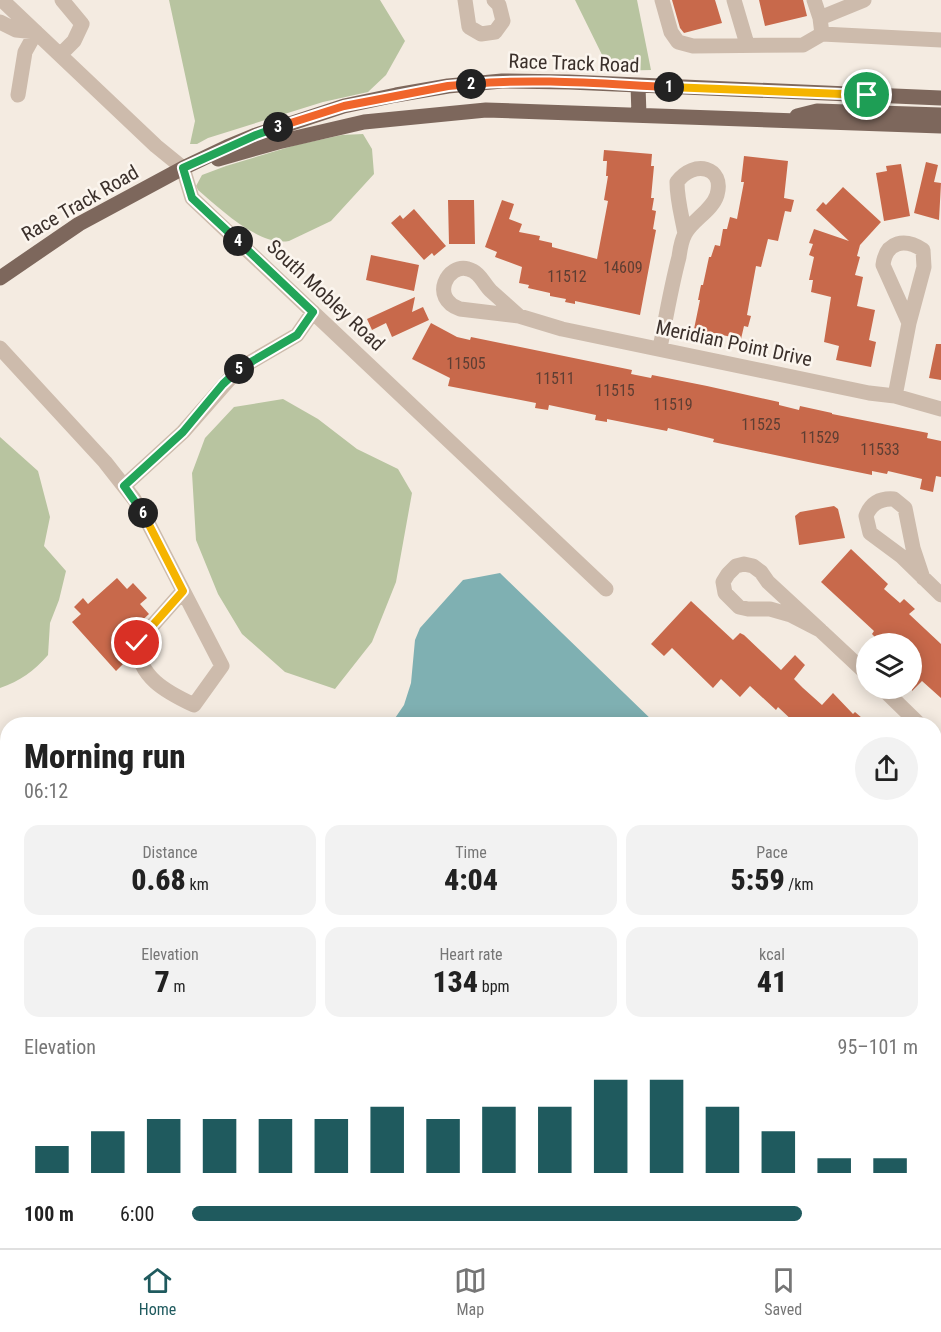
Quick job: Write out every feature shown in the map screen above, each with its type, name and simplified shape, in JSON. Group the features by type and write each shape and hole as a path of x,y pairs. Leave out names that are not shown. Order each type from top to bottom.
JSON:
{"main road":[{"name":"Race Track Road","path":"0,278 79,224 183,168 256,135 344,106 396,95 448,86 502,81 941,98"},
{"path":"638,86 639,115"},
{"name":"Race Track Road","path":"183,168 364,122 486,110 941,126"},
{"path":"783,121 818,111 941,115"}],"street":[{"path":"2,0 156,146 183,168"},
{"path":"60,55 74,41 82,24 62,0"},
{"path":"465,0 469,27 481,34 495,32 503,21 499,5 494,0"},
{"path":"662,0 671,32 678,42 693,46 803,45 822,34 941,40"},
{"path":"734,0 747,44"},
{"path":"814,0 822,34"},
{"path":"820,18 864,0"},
{"path":"0,22 16,30 36,32"},
{"path":"18,95 25,52 36,32"},
{"name":"South Mobley Road","path":"183,168 192,198 606,589"},
{"path":"660,348 673,280 685,234"},
{"path":"895,396 909,322 924,267 923,250 908,242 897,244 889,249 884,256 883,265 909,322"},
{"name":"Meridian Point Drive","path":"519,316 489,288 478,274 469,269 462,268 455,271 444,284 443,293 446,301 460,309 519,316 562,329 869,393 895,396 941,409"},
{"path":"124,486 183,432 232,375 297,335 313,312"},
{"path":"0,348 105,462 146,519 222,666 194,705 155,684 141,662 137,643 183,591"},
{"path":"923,578 913,548 905,508 894,499 881,500 873,505 866,516 870,532 901,556 923,578 941,595"},
{"path":"820,630 791,615 770,609 739,607 725,593 723,582 736,566 744,564 753,566 856,664"},
{"path":"893,699 912,717"}],"green space":[{"path":"169,0 380,0 405,41 386,75 368,92 323,102 208,138 197,144 190,144 195,121"},
{"path":"575,0 637,0 651,70 610,71"},
{"path":"363,134 372,149 374,174 331,221 289,241 266,238 253,232 217,206 196,186 202,175 226,166 296,145 342,135"},
{"path":"283,399 318,419 357,449 398,469 412,493 396,582 372,642 335,689 285,672 242,634 218,594 196,540 192,473 205,438 234,407"},
{"path":"0,437 38,471 50,517 44,546 66,571 59,600 50,623 48,655 26,675 0,688"}],"water":[{"path":"500,573 649,717 396,717 404,705 411,683 415,640 420,628 463,580"}],"building":[{"path":"672,0 715,0 722,23 684,33 680,28"},
{"path":"759,0 803,0 807,16 765,26"},
{"path":"604,150 652,154 651,166 654,166 651,198 654,198 652,210 656,211 653,229 656,230 640,315 575,301 575,304 565,302 566,299 528,288 529,285 519,283 522,267 495,257 497,252 485,247 502,200 514,204 509,219 522,224 519,232 540,236 539,240 552,243 552,247 597,259 608,201 604,200 608,176 606,176 607,161 603,161"},
{"path":"744,156 788,161 784,198 794,200 791,212 785,211 778,241 768,239 761,267 756,266 747,315 751,316 748,327 744,326 741,339 694,329 701,285 703,285 709,257 715,245 720,246 723,229 727,229 730,217 737,219 744,182 741,182"},
{"path":"926,162 938,165 934,182 941,183 939,220 914,213"},
{"path":"901,164 910,216 884,221 876,173 887,171 886,166"},
{"path":"843,187 881,222 860,245 857,256 860,257 855,275 863,277 857,306 875,310 869,340 876,342 871,367 836,360 839,346 824,342 831,297 811,292 813,280 809,280 814,257 809,255 813,244 809,243 814,229 849,241 816,210 823,202 826,205"},
{"path":"448,200 474,200 475,244 449,244"},
{"path":"414,209 446,246 434,256 432,253 424,260 391,223 400,215 403,219"},
{"path":"371,255 419,265 414,291 366,280"},
{"path":"415,297 412,312 423,307 429,320 392,337 386,323 372,330 367,319"},
{"path":"431,323 457,337 470,340 471,337 632,370 631,374 651,378 652,375 779,402 779,405 799,410 800,406 928,433 927,438 941,441 941,477 936,476 933,492 920,489 922,479 888,471 887,474 872,471 872,475 713,442 714,439 668,428 667,431 607,419 607,422 595,420 596,415 549,405 548,410 535,408 536,403 448,386 450,378 412,359"},
{"path":"936,344 941,344 941,380 929,378"},
{"path":"834,506 838,509 845,538 799,545 795,516 800,512"},
{"path":"851,549 888,584 884,589 900,603 904,599 915,609 909,614 941,644 941,698 922,681 922,633 873,633 874,631 821,582"},
{"path":"117,578 127,589 133,583 147,598 140,604 149,614 122,639 127,645 129,658 116,671 72,622 81,614 74,607 83,598 88,604"},
{"path":"691,601 733,640 740,633 744,635 781,670 795,655 805,665 794,679 803,688 822,705 833,693 853,714 855,712 861,717 789,717 778,707 776,710 750,686 740,697 721,679 713,688 672,648 664,656 651,644"}],"route":[{"path":"137,643 183,591 146,519 124,486 192,423 232,375 297,335 313,312 192,198 183,168 256,135 344,106 448,86 502,81 570,82 867,95"}]}
